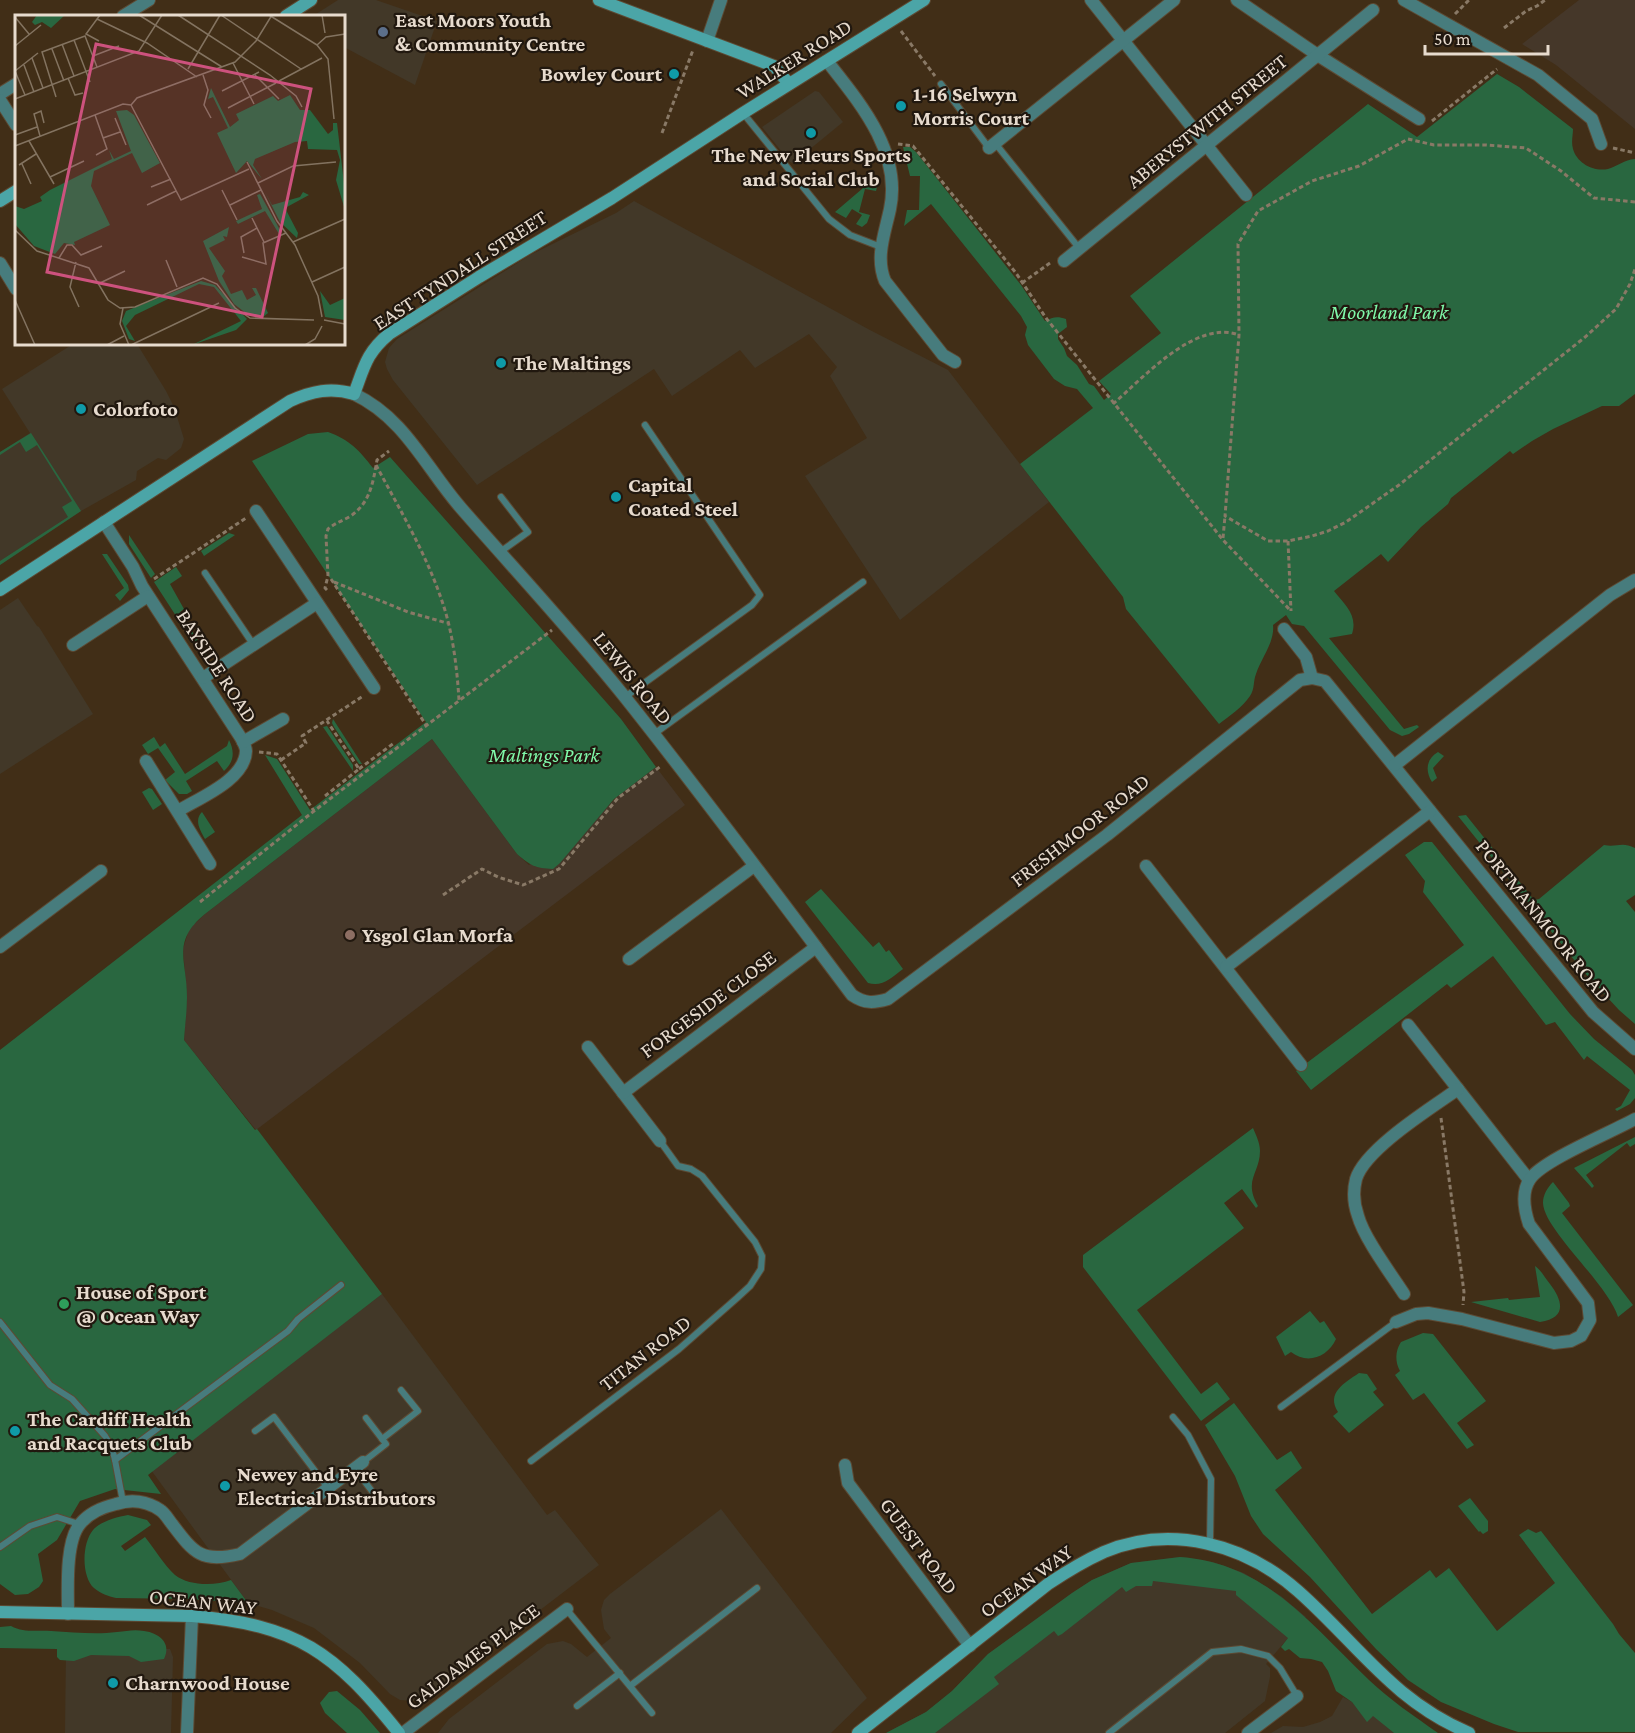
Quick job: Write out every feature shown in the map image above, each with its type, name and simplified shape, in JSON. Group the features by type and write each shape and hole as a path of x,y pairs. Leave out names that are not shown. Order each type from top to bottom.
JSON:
{"street":[{"path":"288,15 311,0"},
{"path":"599,0 774,66 789,84"},
{"path":"702,39 721,0"},
{"name":"WALKER ROAD","path":"684,151 924,0"},
{"path":"1091,0 1246,195"},
{"path":"992,146 1174,0"},
{"path":"1237,0 1422,123"},
{"path":"1404,0 1538,75 1592,119 1601,144"},
{"path":"124,15 142,2"},
{"name":"ABERYSTWITH STREET","path":"1064,261 1373,10"},
{"path":"827,61 872,124 885,149 892,176 892,190 881,247 880,267 885,281 944,355 955,362"},
{"path":"0,94 15,85"},
{"path":"0,100 15,123"},
{"name":"EAST TYNDALL STREET","path":"354,394 363,366 389,334 612,198 684,151"},
{"path":"0,201 15,192"},
{"path":"0,264 15,287"},
{"path":"0,590 290,401 304,395 334,389 354,394"},
{"name":"LEWIS ROAD","path":"354,394 379,407 428,462 458,505 625,697 852,995 866,1003"},
{"path":"256,511 374,688"},
{"name":"BAYSIDE ROAD","path":"104,522 133,567 145,591 244,746 242,766 233,778 178,811"},
{"path":"1395,765 1602,601 1635,580"},
{"path":"73,645 145,591"},
{"path":"202,678 317,603"},
{"path":"1284,629 1306,657 1312,678"},
{"name":"PORTMANMOOR ROAD","path":"1312,678 1325,681 1593,1012 1635,1048"},
{"name":"FRESHMOOR ROAD","path":"866,1003 888,999 942,960 1140,810 1299,680 1312,678"},
{"path":"244,746 283,719"},
{"path":"146,761 210,864"},
{"path":"1226,967 1430,811"},
{"path":"629,959 754,866"},
{"path":"1146,866 1300,1065"},
{"path":"0,948 101,871"},
{"name":"FORGESIDE CLOSE","path":"623,1093 816,947"},
{"path":"1408,1025 1529,1180"},
{"path":"588,1047 660,1142"},
{"path":"1404,1294 1358,1216 1354,1198 1356,1179 1366,1161 1382,1146 1458,1089"},
{"path":"1396,1322 1416,1314 1428,1313 1462,1319 1554,1344 1571,1341 1581,1336 1590,1320 1588,1303 1529,1224 1524,1192 1529,1180 1543,1167 1635,1119"},
{"path":"68,1614 69,1552 80,1524 100,1508 123,1502 143,1501 161,1510 190,1548 204,1557 223,1558 240,1554 358,1465"},
{"name":"GUEST ROAD","path":"845,1465 848,1483 970,1646"},
{"name":"OCEAN WAY","path":"858,1733 1069,1570 1104,1552 1141,1542 1189,1540 1210,1543 1244,1556 1285,1580 1403,1694 1432,1715 1469,1733"},
{"name":"GALDAMES PLACE","path":"401,1733 567,1609"},
{"name":"OCEAN WAY","path":"0,1612 192,1616 255,1625 278,1631 314,1648 330,1660 361,1687 401,1733"},
{"path":"187,1733 192,1616"},
{"path":"1248,1733 1296,1696"}],"lane":[{"path":"941,84 1080,249"},
{"path":"743,113 838,228 881,247"},
{"path":"625,697 752,605 760,595 645,425"},
{"path":"500,552 528,532 501,497"},
{"path":"205,573 253,644"},
{"path":"653,734 863,582"},
{"name":"TITAN ROAD","path":"531,1461 714,1320 750,1286 761,1269 762,1256 755,1242 702,1176 692,1169 678,1166 660,1142"},
{"path":"115,1460 288,1331 298,1319 341,1285"},
{"path":"0,1322 50,1385 72,1399 105,1436 112,1448 123,1502"},
{"path":"1281,1407 1396,1322"},
{"path":"382,1439 418,1412 401,1390"},
{"path":"255,1431 274,1416 328,1488"},
{"path":"1173,1417 1188,1435 1211,1479 1210,1543"},
{"path":"366,1418 386,1444 358,1465 378,1499"},
{"path":"0,1547 30,1526 57,1517 80,1524"},
{"path":"630,1686 757,1588"},
{"path":"567,1609 652,1713"},
{"path":"1109,1733 1212,1652 1241,1649 1268,1656 1280,1668 1296,1696"},
{"path":"578,1706 620,1673"}],"path":[{"path":"1446,23 1469,0"},
{"path":"1504,28 1526,10 1545,0"},
{"path":"895,19 903,36 941,84"},
{"path":"662,133 702,39"},
{"path":"1422,123 1497,69 1506,74 1513,60"},
{"path":"1223,540 1239,335 1238,244 1258,211 1312,182 1359,166 1408,139 1434,145 1526,148 1561,171 1594,198 1635,202"},
{"path":"885,149 899,144 913,146 1022,283 1046,318 1113,404 1223,540 1291,611 1288,541"},
{"path":"1601,144 1635,153"},
{"path":"1022,283 1048,263 1064,261"},
{"path":"1225,516 1268,541 1288,541 1328,531 1346,522 1399,485 1584,338 1616,309 1630,284 1635,269"},
{"path":"1113,404 1168,356 1196,337 1227,330 1239,335"},
{"path":"389,451 377,460 374,482 367,500 348,517 328,529 326,536 330,578 426,725"},
{"path":"376,465 414,536 443,604 454,651 459,700"},
{"path":"145,591 256,511"},
{"path":"330,578 325,588 330,596"},
{"path":"330,578 336,583 390,606 447,623"},
{"path":"200,902 314,811 561,622"},
{"path":"280,760 306,743 302,736 374,688"},
{"path":"327,721 359,769"},
{"path":"325,796 394,743"},
{"path":"244,746 277,754 314,811"},
{"path":"442,895 482,869 523,885 559,869 618,798 672,758"},
{"path":"1436,1105 1442,1120 1464,1292 1462,1319"}],"shaded area":[{"path":"338,0 376,0 437,21 415,85 345,48 345,15 315,15"},
{"path":"1579,0 1635,0 1635,129 1556,65 1522,44"},
{"name":"The New Fleurs Sports and Social Club","path":"815,91 819,92 843,122 793,163 762,127"},
{"name":"The Maltings","path":"634,201 868,329 948,370 1049,502 900,620 805,476 867,438 830,376 837,367 809,334 755,368 740,350 672,396 654,369 477,485 393,380 385,362 389,348 397,339 530,255 616,213"},
{"path":"71,345 138,345 174,407 184,439 181,448 166,460 158,458 137,471 136,480 81,511 0,565 0,452 30,433 2,389"},
{"path":"18,598 39,627 93,714 0,774 0,610"},
{"name":"Ysgol Glan Morfa","path":"432,739 517,854 529,865 603,811 624,790 656,767 685,805 256,1130 184,1040 187,997 183,949 189,929 205,914"},
{"path":"382,1294 547,1515 555,1510 599,1565 425,1698 414,1701 400,1700 390,1694 360,1663 314,1628 272,1610 248,1603 151,1470"},
{"path":"721,1509 867,1698 831,1733 438,1733 449,1719 547,1644 563,1641 571,1644 587,1657 611,1638 604,1629 601,1610 604,1600"},
{"path":"1180,1557 1213,1562 1244,1573 1281,1596 1306,1617 1266,1664 1270,1668 1270,1677 1265,1701 1225,1733 886,1733 926,1712 952,1691 988,1654 1092,1580 1131,1563"},
{"path":"66,1649 170,1649 173,1657 171,1733 65,1733"},
{"path":"1343,1697 1352,1702 1367,1721 1373,1715 1394,1733 1271,1733 1283,1726 1303,1727 1332,1716"}],"green space":[{"name":"Moorland Park","path":"1497,74 1519,87 1573,129 1573,149 1586,165 1602,170 1635,159 1635,394 1619,406 1602,406 1553,429 1513,454 1510,451 1451,498 1448,504 1421,527 1388,562 1381,554 1334,591 1352,616 1353,627 1352,634 1329,638 1404,729 1417,725 1419,727 1402,736 1390,730 1304,626 1292,624 1286,615 1273,625 1272,638 1258,668 1250,696 1219,724 1126,609 1123,597 1020,464 1093,408 1077,389 1065,386 1054,379 1028,345 1025,335 1027,327 1021,316 931,204 904,226 907,210 919,210 920,176 910,176 903,147 910,147 916,152 1021,285 1045,321 1055,317 1066,319 1067,327 1058,334 1058,339 1067,356 1077,365 1089,384 1094,386 1104,400 1111,394 1099,381 1161,333 1130,296 1368,104 1417,137"},
{"path":"876,177 878,183 876,191 865,189 859,212 870,215 867,223 862,227 856,224 862,215 852,209 846,218 835,212"},
{"name":"Maltings Park","path":"328,432 354,446 373,468 390,457 621,719 656,767 614,799 560,863 553,869 542,868 530,864 517,854 432,739 194,924 184,943 183,952 187,997 184,1040 255,1130 257,1129 382,1294 148,1475 161,1494 115,1489 80,1501 57,1540 38,1554 43,1581 39,1587 28,1594 15,1595 0,1584 0,1050 302,815 265,755 277,759 310,810 426,722 252,461 308,434"},
{"path":"31,433 81,511 0,565 0,561 68,517 62,507 72,501 37,445 26,452 20,442 0,455 0,452"},
{"path":"229,533 235,535 204,556 201,551"},
{"path":"129,535 155,574 151,578 129,544"},
{"path":"102,554 107,554 128,585 129,590 120,601 115,595 124,588"},
{"path":"176,567 182,576 170,584 184,609 180,612 209,658 205,659 202,656 154,582"},
{"path":"333,719 362,764 359,764 334,727"},
{"path":"327,726 353,765 353,771 323,727"},
{"path":"154,737 160,747 165,743 185,774 227,746 229,740 233,753 232,760 224,771 217,761 186,781 192,791 179,794 165,780 175,772 158,748 148,754 142,745"},
{"path":"1438,752 1444,756 1433,768 1437,778 1432,782 1428,774 1428,766 1431,758"},
{"path":"149,788 162,804 153,810 142,792"},
{"path":"202,812 215,832 205,839 198,822"},
{"path":"1466,815 1534,900 1539,899 1604,845 1626,845 1635,848 1635,895 1626,901 1635,912 1635,1024 1583,971 1458,816"},
{"path":"1424,842 1432,842 1570,1014 1594,1039 1632,1070 1635,1075 1635,1098 1630,1104 1617,1111 1615,1109 1621,1106 1630,1090 1587,1056 1584,1060 1555,1022 1546,1025 1493,956 1451,988 1447,984 1311,1090 1296,1071 1464,945 1423,892 1425,881 1405,855"},
{"path":"821,889 873,947 879,942 886,952 889,950 903,969 883,983 868,983 805,902"},
{"path":"1253,1128 1260,1148 1252,1183 1258,1206 1256,1208 1242,1189 1224,1203 1244,1228 1137,1310 1201,1394 1217,1382 1230,1399 1201,1421 1083,1267 1083,1255"},
{"path":"1635,1137 1635,1144 1630,1147 1627,1143 1586,1175 1594,1186 1592,1188 1574,1168"},
{"path":"1553,1182 1570,1206 1562,1213 1633,1305 1618,1317 1602,1289 1554,1228 1546,1214 1544,1197"},
{"path":"1535,1266 1543,1274 1560,1302 1560,1308 1555,1317 1540,1322 1471,1302 1540,1297"},
{"path":"1310,1311 1320,1323 1324,1321 1336,1339 1328,1350 1316,1357 1304,1358 1291,1352 1285,1356 1276,1337"},
{"path":"1423,1333 1433,1334 1486,1401 1457,1423 1474,1445 1467,1449 1424,1393 1413,1400 1395,1375 1400,1371 1396,1356 1401,1342"},
{"path":"1359,1373 1367,1374 1377,1389 1373,1392 1384,1405 1349,1433 1333,1416 1338,1412 1334,1399 1338,1389"},
{"path":"1234,1403 1277,1460 1291,1451 1302,1468 1275,1490 1372,1614 1430,1570 1436,1578 1449,1568 1497,1631 1555,1583 1519,1535 1528,1529 1536,1533 1541,1531 1635,1653 1635,1732 1518,1732 1441,1702 1408,1680 1376,1649 1310,1577 1263,1534 1251,1516 1235,1476 1205,1425"},
{"path":"1470,1498 1488,1521 1488,1531 1483,1534 1458,1506"},
{"path":"128,1515 147,1520 151,1525 121,1546 125,1551 145,1537 175,1575 181,1579 202,1584 231,1580 248,1603 190,1599 116,1598 94,1588 87,1576 84,1559 89,1536 100,1524"},
{"path":"1180,1557 1210,1562 1238,1571 1262,1584 1306,1618 1385,1694 1438,1733 1394,1733 1373,1716 1367,1722 1352,1702 1336,1691 1322,1662 1300,1658 1289,1649 1285,1651 1281,1647 1288,1638 1236,1595 1236,1591 1153,1581 1152,1586 1136,1586 1126,1592 1122,1587 1062,1634 1058,1636 1054,1631 994,1677 999,1684 935,1733 886,1733 926,1712 952,1691 988,1654 1092,1580 1131,1563"},
{"path":"11,1626 25,1630 84,1633 144,1631 155,1634 163,1640 166,1653 164,1659 141,1662 129,1656 91,1655 74,1661 60,1660 57,1657 57,1649 0,1648 0,1627"},
{"path":"337,1691 360,1710 380,1733 347,1733 325,1713 320,1703 329,1692"}],"place":[{"name":"East Moors Youth & Community Centre","path":"383,32"},
{"name":"Bowley Court","path":"674,74"},
{"name":"1-16 Selwyn Morris Court","path":"901,106"},
{"name":"The New Fleurs Sports and Social Club","path":"811,133"},
{"name":"The Maltings","path":"501,363"},
{"name":"Colorfoto","path":"81,409"},
{"name":"Capital Coated Steel","path":"616,497"},
{"name":"Ysgol Glan Morfa","path":"350,935"},
{"name":"House of Sport @ Ocean Way","path":"64,1304"},
{"name":"The Cardiff Health and Racquets Club","path":"15,1431"},
{"name":"Newey and Eyre Electrical Distributors","path":"225,1486"},
{"name":"Charnwood House","path":"113,1683"}]}
